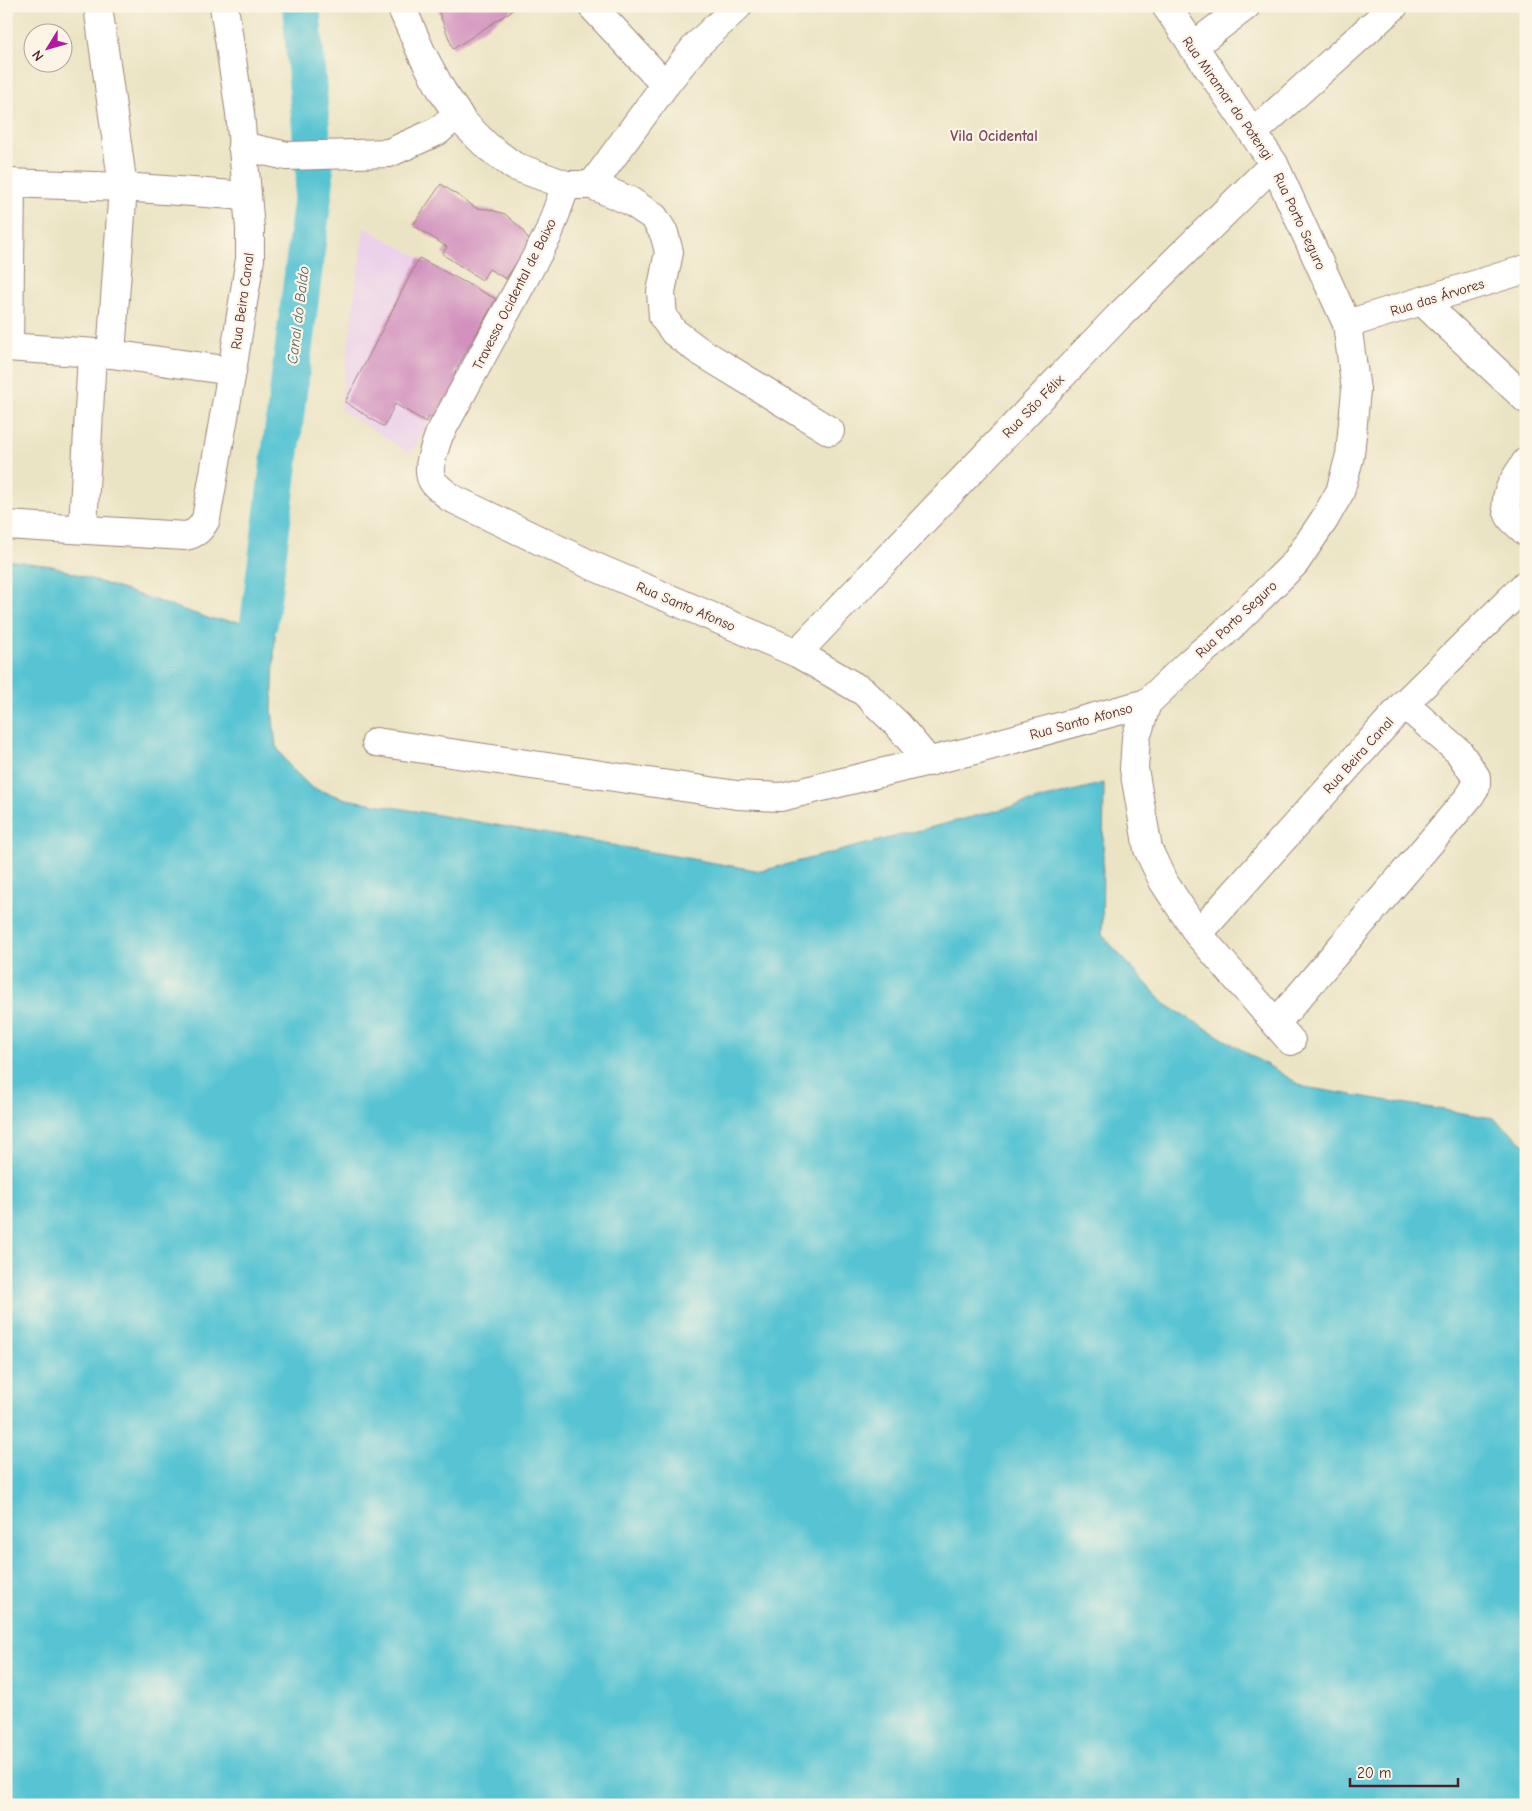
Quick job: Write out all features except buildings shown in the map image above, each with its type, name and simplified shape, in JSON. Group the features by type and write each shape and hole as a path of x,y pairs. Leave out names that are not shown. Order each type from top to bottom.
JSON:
{"street":[{"path":"6,524 82,528 101,353 123,187 98,6"},
{"name":"Rua Beira Canal","path":"82,528 185,536 196,532 203,526 206,519 250,259 250,229 234,68 224,6"},
{"path":"401,6 422,54 442,91 463,122 487,146 514,166 630,201 654,217 664,234 669,252 661,292 663,317 674,332 698,350 830,431"},
{"path":"592,6 665,84"},
{"name":"Travessa Ocidental de Baixo","path":"430,471 439,435 548,235 579,185 696,46 738,6"},
{"name":"Rua Miramar do Potengi","path":"1166,6 1274,164"},
{"path":"1192,46 1246,6"},
{"path":"1254,133 1394,6"},
{"path":"242,146 286,156 371,152 389,153 438,131 458,114"},
{"name":"Rua Porto Seguro","path":"1147,703 1222,635 1295,563 1340,492 1350,455 1356,390 1347,324 1274,164"},
{"name":"Rua São Félix","path":"797,653 1118,317 1274,164"},
{"path":"232,371 101,353 7,347 9,183 123,187 247,196"},
{"name":"Rua das Árvores","path":"1347,324 1526,269"},
{"path":"1423,302 1526,399"},
{"path":"1518,524 1507,499 1509,488 1526,462"},
{"name":"Rua Santo Afonso","path":"430,471 432,482 450,497 593,566 797,653 864,692 898,725 929,762"},
{"name":"Rua Beira Canal","path":"1198,934 1404,704 1526,584"},
{"path":"1147,703 1136,738 1134,769 1148,849 1164,881 1198,934 1284,1032 1476,786 1476,777 1459,752 1404,704"},
{"name":"Rua Santo Afonso","path":"376,742 727,794 758,797 781,796 929,762 1147,703"}],"shaded area":[{"path":"364,227 499,301 439,422 431,418 411,454 340,409"}],"water":[{"path":"6,560 52,566 211,619 259,623 275,634 272,710 276,746 290,767 312,788 346,799 761,871 1104,783 1102,935 1165,1004 1304,1087 1493,1118 1526,1145 1526,1805 6,1805"}],"waterway":[{"name":"Canal do Baldo","path":"259,623 315,179 301,6"}],"district":[{"name":"Vila Ocidental","path":"994,136"}]}
